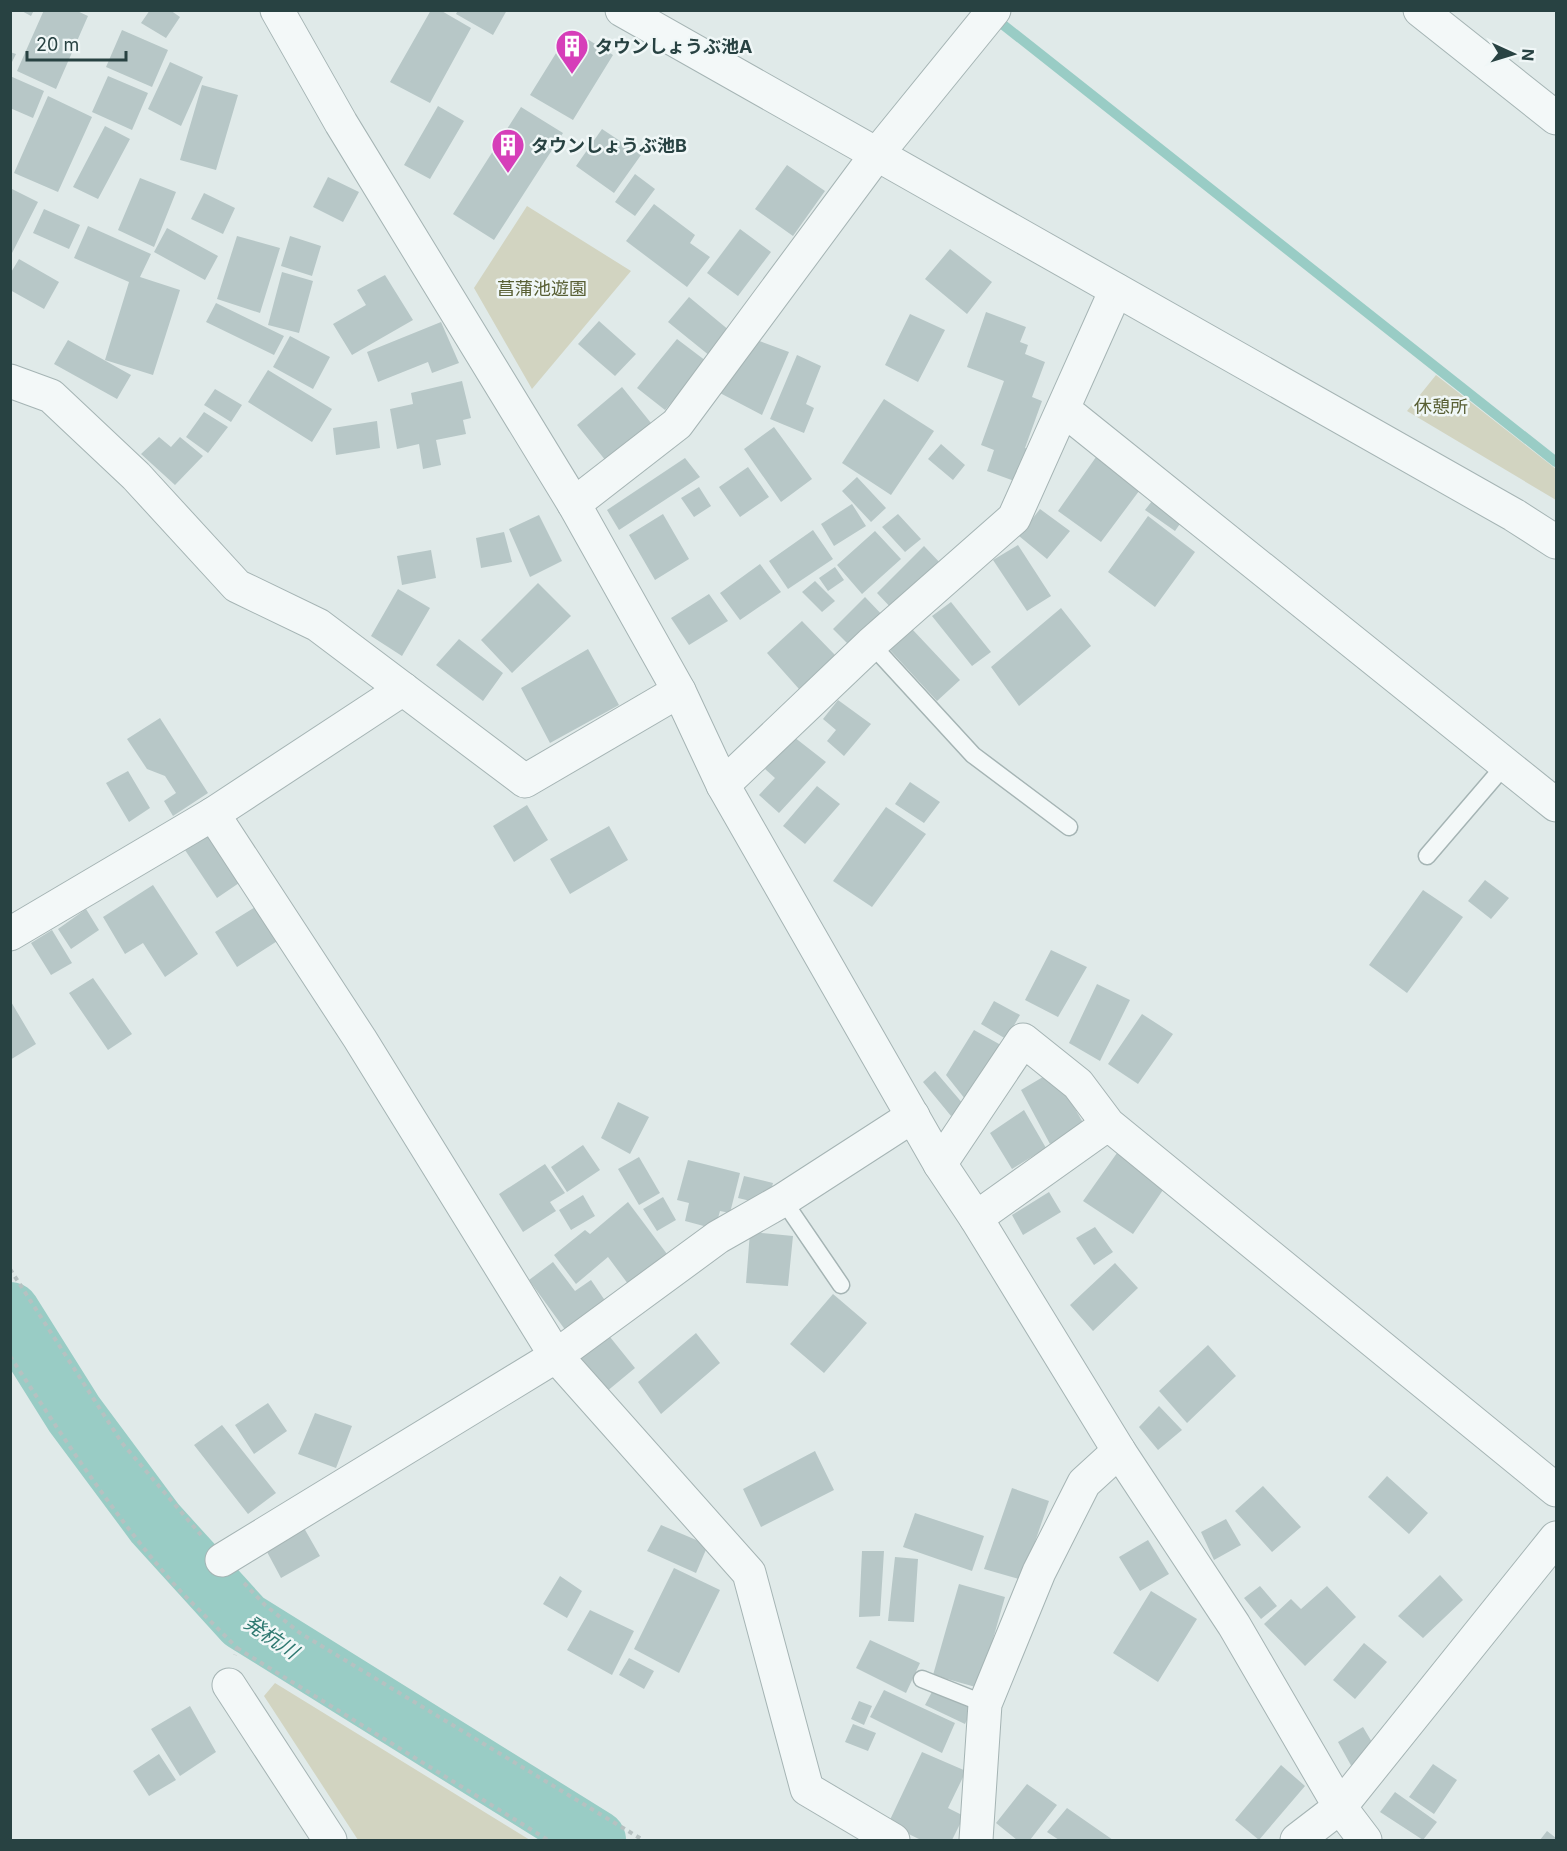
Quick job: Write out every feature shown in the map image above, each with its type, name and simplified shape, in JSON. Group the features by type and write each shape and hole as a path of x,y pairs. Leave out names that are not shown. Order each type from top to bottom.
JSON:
{"street":[{"path":"277,10 341,123 574,504 679,691 723,785 940,1164 976,1218 1119,1451 1234,1625 1340,1807 1365,1840"},
{"path":"622,10 1514,514 1557,542"},
{"path":"1420,10 1557,118"},
{"path":"574,504 677,424 877,154 987,19"},
{"path":"723,785 871,644 1014,518 1116,290"},
{"path":"10,381 51,396 136,476 237,586 318,625 525,781 679,691"},
{"path":"1063,409 1557,805"},
{"path":"10,934 213,814 403,689"},
{"path":"213,814 360,1039 556,1356 749,1573 807,1789 893,1840"},
{"path":"940,1164 1023,1040 1078,1084 1108,1124 1557,1490"},
{"path":"222,1560 556,1356 718,1237 783,1200 913,1116"},
{"path":"976,1218 1108,1124"},
{"path":"976,1840 986,1704 1039,1572 1084,1483 1119,1451"},
{"path":"1297,1840 1340,1807 1557,1538"},
{"path":"229,1685 330,1840"}],"lane":[{"path":"871,644 973,755 1069,827"},
{"path":"1427,856 1505,765"},
{"path":"783,1200 841,1285"},
{"path":"922,1679 986,1704"}],"path":[{"path":"10,1269 123,1443 222,1560 265,1605 300,1633 643,1840"},
{"path":"10,1356 59,1432 112,1507 173,1583 237,1647 548,1840"},
{"path":"229,1685 237,1647"}],"green space":[{"name":"菖蒲池遊園","path":"527,206 631,271 532,389 474,288"},
{"name":"休憩所","path":"1436,375 1556,469 1556,500 1407,411"},
{"path":"275,1683 530,1840 358,1840 264,1696"}],"building":[{"path":"20,10 34,10 31,16"},
{"path":"44,10 75,10 88,16 56,89 17,71"},
{"path":"150,10 170,10 180,17 166,38 141,23"},
{"path":"431,10 440,10 471,28 430,103 390,82"},
{"path":"458,10 507,10 493,35 456,14"},
{"name":"タウンしょうぶ池A","path":"571,29 613,55 573,120 530,95"},
{"path":"122,30 168,50 152,87 106,67"},
{"path":"10,52 16,54 10,66"},
{"path":"170,62 203,77 181,126 148,109"},
{"path":"10,76 44,91 33,118 10,108"},
{"path":"108,76 148,93 132,130 92,112"},
{"path":"202,85 238,95 216,170 180,160"},
{"path":"48,96 92,117 58,192 14,173"},
{"path":"438,106 464,121 430,179 404,165"},
{"name":"タウンしょうぶ池B","path":"521,107 563,133 494,240 453,214"},
{"path":"105,126 130,139 98,199 73,187"},
{"path":"602,129 641,155 614,193 576,166"},
{"path":"787,165 825,191 793,236 755,209"},
{"path":"635,174 655,189 635,216 615,202"},
{"path":"328,177 359,192 343,222 313,207"},
{"path":"140,178 176,192 154,247 118,230"},
{"path":"10,188 38,202 10,257"},
{"path":"204,193 235,208 223,234 191,219"},
{"path":"654,204 695,235 690,243 710,257 687,287 626,241"},
{"path":"44,209 80,225 69,249 33,233"},
{"path":"88,226 151,254 140,277 180,290 153,375 105,360 129,282 74,258"},
{"path":"167,228 218,256 205,280 154,252"},
{"path":"740,229 771,252 738,296 707,273"},
{"path":"237,236 280,248 260,313 217,299"},
{"path":"290,236 321,246 312,276 281,266"},
{"path":"950,249 992,282 967,314 925,279"},
{"path":"19,259 59,282 44,309 10,290 10,274"},
{"path":"282,272 313,281 299,333 268,325"},
{"path":"385,275 413,320 352,355 333,324 366,305 357,290"},
{"path":"689,297 730,331 710,356 668,322"},
{"path":"216,303 284,336 274,355 206,322"},
{"path":"986,312 1026,327 1020,342 1028,345 1025,354 1045,362 1032,397 1042,401 1025,448 1029,449 1017,482 987,471 994,450 981,445 1004,381 967,367"},
{"path":"910,314 945,330 918,382 885,365"},
{"path":"599,321 636,354 615,376 578,344"},
{"path":"441,322 459,363 432,373 428,362 378,382 367,352"},
{"path":"290,336 330,357 313,389 273,367"},
{"path":"677,339 706,361 665,410 637,388"},
{"path":"68,340 131,375 117,399 54,364"},
{"path":"757,340 789,352 762,415 720,393"},
{"path":"797,355 821,366 806,404 814,408 804,433 770,419"},
{"path":"268,370 332,409 312,442 248,402"},
{"path":"462,381 471,418 463,420 466,434 436,440 441,465 423,469 419,444 397,449 390,409 413,404 411,393"},
{"path":"622,387 651,423 606,461 577,425"},
{"path":"215,389 242,405 231,422 204,405"},
{"path":"884,399 934,431 891,495 842,463"},
{"path":"204,412 228,427 208,453 186,437"},
{"path":"377,421 380,448 336,455 333,428"},
{"path":"774,427 812,479 781,502 744,449"},
{"path":"159,437 171,447 180,437 203,456 175,485 141,454"},
{"path":"941,444 965,465 953,480 928,459"},
{"path":"1101,450 1145,483 1101,542 1058,511"},
{"path":"685,458 700,477 619,530 607,510"},
{"path":"748,467 769,497 740,517 719,487"},
{"path":"857,477 886,508 871,522 842,491"},
{"path":"699,487 711,506 694,517 681,498"},
{"path":"1159,492 1188,512 1175,531 1145,510"},
{"path":"852,504 866,526 834,546 821,524"},
{"path":"1040,509 1070,531 1047,559 1019,536"},
{"path":"663,514 689,559 655,580 629,535"},
{"path":"898,514 921,539 905,552 882,527"},
{"path":"539,515 562,561 530,577 509,529"},
{"path":"1148,516 1195,552 1155,607 1108,572"},
{"path":"813,530 833,559 788,589 769,561"},
{"path":"875,531 901,559 862,594 837,565"},
{"path":"504,532 512,562 481,568 476,538"},
{"path":"1018,545 1051,596 1027,611 993,560"},
{"path":"924,546 943,566 894,611 877,593"},
{"path":"431,550 436,578 402,585 397,556"},
{"path":"760,564 781,592 740,620 720,593"},
{"path":"835,567 844,580 828,591 819,578"},
{"path":"815,581 835,601 822,612 802,592"},
{"path":"538,583 571,616 512,673 481,640"},
{"path":"398,589 430,608 402,656 371,636"},
{"path":"709,594 728,621 689,645 671,618"},
{"path":"865,597 888,621 856,652 833,629"},
{"path":"951,602 991,652 972,666 932,616"},
{"path":"1061,608 1091,646 1019,706 991,667"},
{"path":"802,621 835,655 799,689 767,653"},
{"path":"912,629 960,680 937,701 889,649"},
{"path":"459,639 503,673 483,701 436,665"},
{"path":"588,649 619,705 550,743 521,688"},
{"path":"838,700 871,724 844,756 827,741 836,730 823,719"},
{"path":"160,718 208,793 173,816 164,801 176,793 165,776 147,769 127,739"},
{"path":"794,737 826,762 779,813 759,795 775,778 765,769"},
{"path":"128,771 150,808 129,822 106,783"},
{"path":"910,782 940,802 924,823 895,804"},
{"path":"817,786 840,804 805,844 783,826"},
{"path":"527,805 548,840 514,862 493,826"},
{"path":"886,807 926,834 872,907 833,881"},
{"path":"609,826 628,860 570,894 550,859"},
{"path":"207,834 239,883 217,898 185,850"},
{"path":"1485,880 1509,898 1491,919 1468,901"},
{"path":"153,885 198,954 165,977 143,943 125,954 103,917"},
{"path":"1423,890 1463,917 1407,993 1369,965"},
{"path":"260,904 282,938 237,967 215,932"},
{"path":"86,909 99,930 71,949 58,929"},
{"path":"52,930 72,963 51,975 31,943"},
{"path":"1051,950 1087,967 1058,1017 1025,1000"},
{"path":"93,978 132,1034 108,1050 69,993"},
{"path":"1097,984 1130,1000 1100,1061 1069,1043"},
{"path":"10,1000 36,1044 10,1060"},
{"path":"994,1001 1020,1015 1006,1039 981,1024"},
{"path":"1142,1014 1173,1034 1138,1084 1108,1064"},
{"path":"974,1030 1008,1049 973,1109 946,1075"},
{"path":"935,1071 964,1105 951,1116 923,1082"},
{"path":"1053,1071 1085,1126 1050,1144 1021,1090"},
{"path":"618,1102 649,1117 630,1154 601,1138"},
{"path":"1024,1110 1046,1148 1012,1169 990,1133"},
{"path":"583,1145 600,1170 567,1192 551,1167"},
{"path":"1117,1153 1167,1184 1133,1234 1083,1201"},
{"path":"639,1157 660,1193 639,1205 618,1169"},
{"path":"688,1160 740,1173 730,1213 720,1211 715,1229 685,1221 689,1203 677,1200"},
{"path":"545,1164 565,1193 550,1202 556,1211 523,1232 499,1194"},
{"path":"744,1176 773,1183 767,1205 738,1198"},
{"path":"1049,1192 1061,1212 1023,1235 1012,1215"},
{"path":"583,1195 595,1216 571,1230 559,1210"},
{"path":"663,1197 676,1220 657,1231 643,1209"},
{"path":"628,1202 670,1258 631,1288 608,1257 576,1284 554,1255 585,1230 590,1234"},
{"path":"1095,1227 1113,1252 1094,1265 1076,1238"},
{"path":"750,1232 793,1236 788,1286 746,1283"},
{"path":"553,1262 575,1291 591,1280 606,1302 566,1331 529,1280"},
{"path":"1115,1263 1138,1288 1093,1331 1070,1305"},
{"path":"833,1294 867,1323 824,1373 790,1344"},
{"path":"606,1332 635,1368 606,1392 578,1354"},
{"path":"696,1333 720,1363 661,1414 638,1382"},
{"path":"1208,1345 1236,1376 1187,1423 1159,1391"},
{"path":"268,1403 287,1431 254,1454 235,1425"},
{"path":"1159,1406 1182,1430 1158,1450 1139,1427"},
{"path":"315,1413 352,1426 336,1468 298,1454"},
{"path":"222,1425 276,1493 248,1514 194,1445"},
{"path":"815,1451 834,1490 761,1527 743,1489"},
{"path":"1387,1476 1428,1513 1409,1534 1368,1497"},
{"path":"1263,1486 1301,1527 1272,1552 1235,1511"},
{"path":"1012,1488 1049,1501 1022,1580 984,1569"},
{"path":"915,1513 984,1536 972,1571 903,1547"},
{"path":"1226,1519 1241,1545 1214,1560 1201,1532"},
{"path":"661,1525 708,1545 696,1573 647,1551"},
{"path":"304,1528 320,1556 281,1578 266,1550"},
{"path":"1148,1540 1169,1574 1140,1591 1119,1557"},
{"path":"862,1551 884,1551 880,1616 859,1617"},
{"path":"895,1557 918,1559 914,1622 888,1621"},
{"path":"674,1568 720,1590 679,1673 634,1649"},
{"path":"1440,1575 1463,1600 1423,1638 1398,1616"},
{"path":"560,1576 582,1591 567,1618 543,1604"},
{"path":"959,1584 1005,1597 979,1688 933,1675"},
{"path":"1260,1586 1277,1606 1261,1619 1244,1598"},
{"path":"1327,1586 1356,1617 1305,1666 1264,1624 1291,1599 1301,1609"},
{"path":"1151,1591 1197,1619 1158,1682 1113,1653"},
{"path":"590,1610 634,1631 612,1675 567,1650"},
{"path":"870,1640 920,1663 906,1693 856,1668"},
{"path":"1364,1643 1387,1662 1355,1699 1333,1680"},
{"path":"629,1658 654,1671 644,1689 619,1675"},
{"path":"884,1690 955,1723 942,1753 870,1717"},
{"path":"933,1690 972,1709 965,1724 925,1705"},
{"path":"859,1701 872,1706 864,1725 851,1719"},
{"path":"190,1706 216,1752 180,1776 151,1729"},
{"path":"853,1724 876,1733 868,1751 845,1742"},
{"path":"1363,1727 1379,1754 1353,1769 1338,1742"},
{"path":"922,1752 966,1771 948,1808 964,1816 952,1840 921,1840 888,1824"},
{"path":"159,1754 176,1780 149,1796 133,1771"},
{"path":"1433,1764 1457,1780 1434,1814 1409,1797"},
{"path":"1281,1765 1305,1786 1259,1840 1235,1820"},
{"path":"1027,1784 1057,1805 1030,1840 1017,1840 996,1823"},
{"path":"1395,1792 1437,1822 1423,1840 1380,1812"},
{"path":"1067,1808 1113,1840 1059,1840 1047,1832"},
{"path":"1547,1831 1556,1838 1556,1840 1540,1840"}],"waterway":[{"path":"992,16 1556,462"},
{"name":"発杭川","path":"10,1312 74,1414 155,1523 244,1621 596,1840"}],"place":[{"name":"タウンしょうぶ池A","path":"572,75"},
{"name":"タウンしょうぶ池B","path":"508,174"}]}
